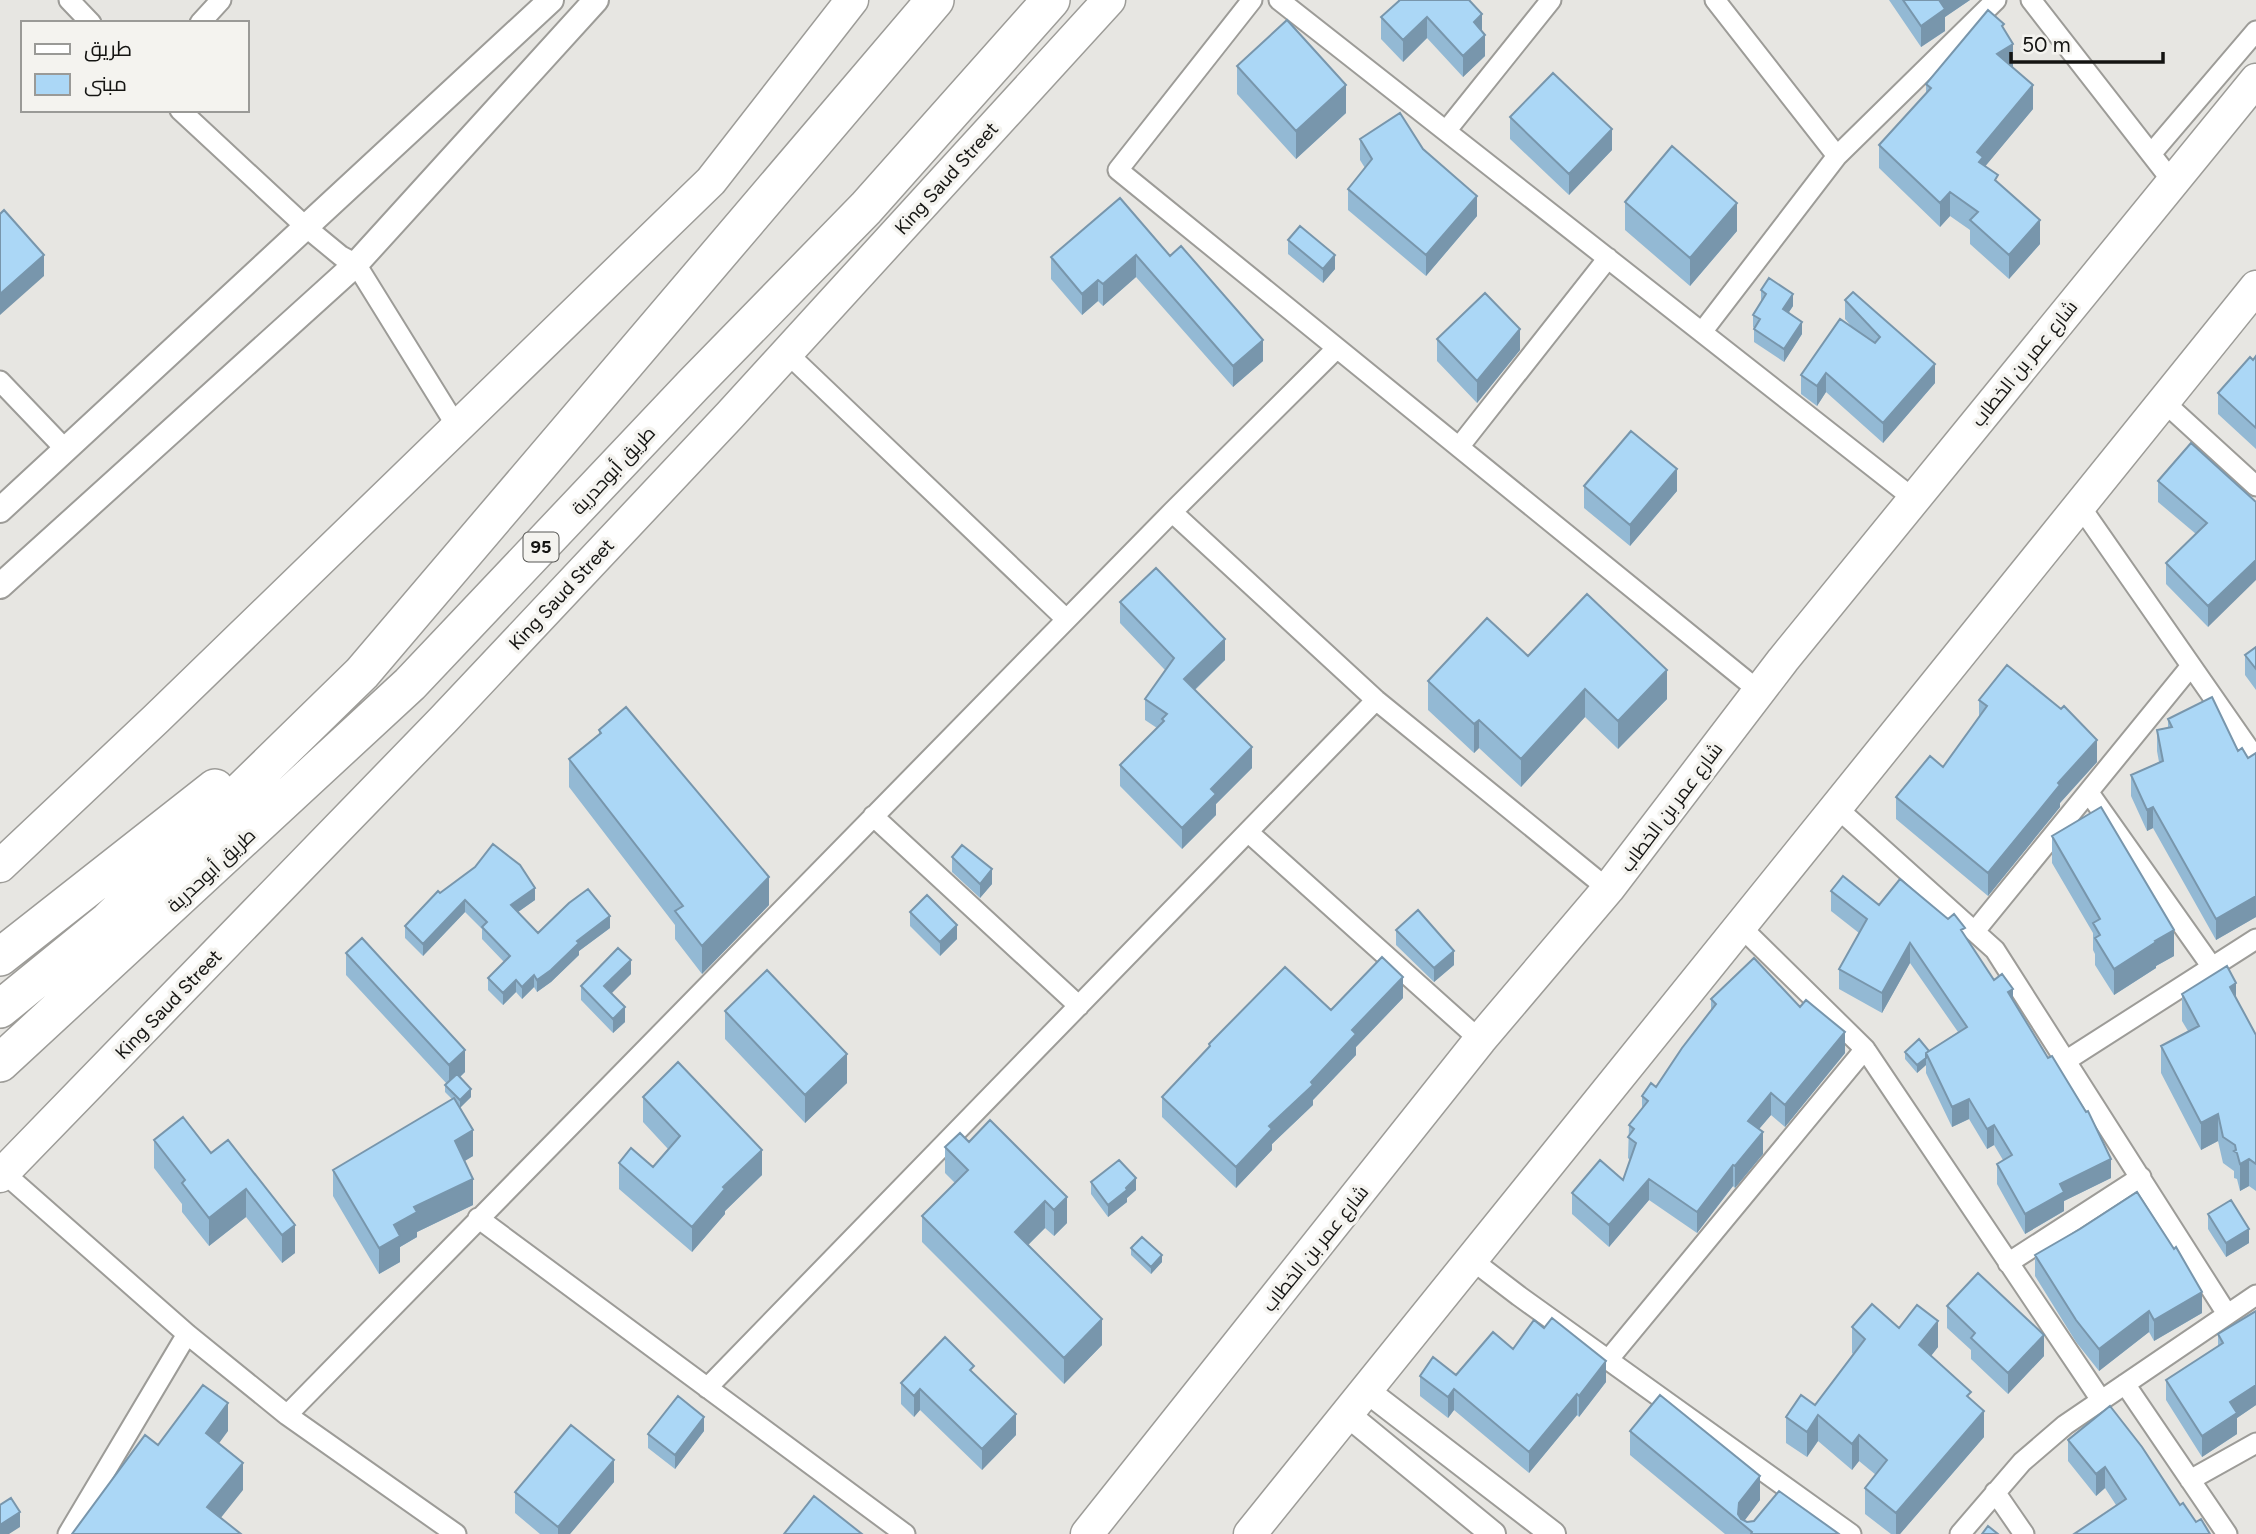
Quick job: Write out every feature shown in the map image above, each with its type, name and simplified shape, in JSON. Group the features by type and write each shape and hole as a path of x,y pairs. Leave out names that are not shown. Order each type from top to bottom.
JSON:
{"highway":[{"name":"طريق أبوحدرية","path":"0,1009 108,921 362,673 935,0"},
{"name":"طريق أبوحدرية","path":"0,1063 410,684 694,384 866,208 1051,0"},
{"path":"0,957 362,673"}],"main road":[{"path":"0,866 156,719 711,181 852,0"},
{"name":"King Saud Street","path":"2,1175 443,720 787,353 1109,0"},
{"name":"شارع عمر بن الخطاب","path":"1087,1534 1480,1040 1608,889 1759,691 2256,80"},
{"path":"1250,1534 2256,287"}],"street":[{"path":"69,0 89,21"},
{"path":"202,21 221,0"},
{"path":"0,510 551,0"},
{"path":"0,586 356,264 596,0"},
{"path":"1252,0 1118,170 1759,691"},
{"path":"1279,0 1914,499"},
{"path":"1446,131 1551,0"},
{"path":"1715,0 1837,156"},
{"path":"1702,332 1837,156 1996,0"},
{"path":"2031,0 2172,181"},
{"path":"2151,154 2256,31"},
{"path":"182,112 307,228 341,256 356,264 457,427"},
{"path":"1460,447 1608,258"},
{"path":"287,1415 1066,619 1337,348"},
{"path":"787,353 1066,619"},
{"path":"0,381 66,450"},
{"path":"2164,402 2256,486"},
{"path":"2080,506 2255,756"},
{"path":"1172,512 1376,700 1608,889"},
{"path":"1975,932 2191,666"},
{"path":"707,1388 1376,700"},
{"path":"2089,793 2212,967"},
{"path":"1837,808 1995,950 2227,1314"},
{"path":"873,816 1079,1006"},
{"path":"1248,832 1480,1040"},
{"path":"1741,927 1864,1049 2101,1400"},
{"path":"2067,1060 2256,939"},
{"path":"1608,1360 1864,1049"},
{"path":"2,1175 187,1334 287,1415 456,1534"},
{"path":"2008,1263 2141,1177"},
{"path":"478,1218 905,1534"},
{"path":"1472,1260 1851,1534"},
{"path":"1960,1534 2022,1462 2065,1425 2256,1295"},
{"path":"68,1534 187,1334"},
{"path":"2125,1384 2227,1534"},
{"path":"1357,1402 1493,1534"},
{"path":"1357,1402 1553,1534"},
{"path":"2190,1480 2256,1443"},
{"path":"1771,1506 1785,1487"},
{"path":"1995,1492 2024,1534"}],"building":[{"path":"1400,0 1469,0 1482,14 1474,22 1485,35 1463,56 1427,17 1403,40 1381,17"},
{"path":"1903,0 1939,0 1945,9 1921,26"},
{"path":"1988,10 2004,24 2002,26 2013,44 1997,54 2033,85 1977,152 1983,157 1979,162 1998,175 1995,180 2040,220 2009,255 1970,220 1978,212 1950,192 1940,203 1879,145 1931,88 1926,84"},
{"path":"1287,20 1346,85 1296,131 1237,66"},
{"path":"1553,73 1612,129 1569,174 1510,117"},
{"path":"1400,113 1423,149 1477,196 1426,255 1348,189 1372,159 1360,139"},
{"path":"1672,146 1737,203 1690,258 1625,202"},
{"path":"1120,198 1170,256 1181,246 1263,340 1233,366 1136,255 1103,284 1098,280 1082,294 1051,257"},
{"path":"4,210 44,255 0,294 0,214"},
{"path":"1300,226 1335,255 1323,269 1288,240"},
{"path":"1769,278 1793,294 1783,309 1802,322 1784,349 1754,329 1760,319 1753,315 1766,294 1761,290"},
{"path":"1853,292 1935,364 1883,423 1826,373 1817,386 1801,375 1840,319 1875,343 1880,337 1845,300"},
{"path":"1485,293 1520,329 1477,381 1437,339"},
{"path":"2256,356 2256,428 2218,393 2250,357 2253,360"},
{"path":"1631,431 1677,469 1630,525 1584,486"},
{"path":"2191,443 2256,502 2256,560 2208,606 2166,563 2207,523 2158,481"},
{"path":"1156,568 1225,639 1184,679 1252,747 1211,789 1216,794 1182,828 1120,765 1164,721 1162,719 1167,714 1145,699 1174,658 1120,602"},
{"path":"1587,594 1667,670 1618,721 1585,689 1521,759 1479,720 1474,724 1428,681 1487,618 1528,656"},
{"path":"2256,647 2256,669 2245,655"},
{"path":"2007,665 2061,709 2064,706 2097,740 2058,783 2060,785 1988,873 1896,797 1930,756 1943,767 1987,706 1979,700"},
{"path":"2212,697 2238,751 2242,748 2248,758 2256,753 2256,896 2216,919 2153,807 2147,810 2131,775 2163,761 2157,730 2172,727 2168,719"},
{"path":"626,707 769,877 702,946 675,911 683,906 569,759 601,733 599,730"},
{"path":"2101,807 2174,930 2114,969 2095,938 2100,935 2093,923 2100,919 2052,836"},
{"path":"493,844 520,865 535,888 511,905 538,933 588,889 610,916 577,941 579,943 551,970 537,980 534,975 522,987 516,980 503,993 488,978 510,956 482,927 487,922 465,900 423,944 405,926 438,891 440,893 475,867"},
{"path":"962,845 992,869 980,884 952,857"},
{"path":"1843,876 1879,905 1900,879 1948,919 1954,914 1965,928 1961,930 1994,980 2002,974 2013,989 2008,992 2048,1058 2052,1056 2086,1112 2088,1111 2111,1159 2060,1184 2064,1192 2025,1214 1997,1164 2012,1155 1994,1125 1987,1129 1969,1099 1952,1107 1926,1053 1967,1027 1910,943 1882,993 1839,969 1867,919 1831,891"},
{"path":"927,895 957,925 940,942 910,912"},
{"path":"1418,910 1454,951 1434,968 1396,930"},
{"path":"362,938 465,1050 449,1065 346,953"},
{"path":"618,948 631,960 604,986 625,1007 613,1019 581,986"},
{"path":"1382,957 1403,977 1352,1030 1356,1034 1311,1082 1313,1085 1269,1126 1272,1129 1236,1167 1162,1097 1209,1044 1285,967 1331,1010"},
{"path":"1754,958 1800,1007 1806,1000 1845,1032 1785,1105 1771,1093 1748,1121 1763,1132 1735,1166 1733,1165 1697,1212 1649,1179 1609,1225 1572,1193 1600,1160 1623,1180 1636,1143 1628,1137 1634,1129 1629,1125 1648,1101 1642,1096 1651,1083 1656,1087 1716,1004 1711,999"},
{"path":"2227,966 2236,983 2230,987 2256,1035 2256,1164 2249,1159 2240,1164 2234,1151 2235,1145 2223,1137 2218,1114 2201,1123 2161,1046 2199,1026 2182,994"},
{"path":"767,970 847,1054 805,1095 725,1011"},
{"path":"1919,1039 1929,1051 1926,1058 1917,1065 1905,1052"},
{"path":"678,1062 762,1150 723,1187 725,1189 692,1227 619,1163 631,1148 653,1167 680,1136 643,1097"},
{"path":"457,1074 471,1089 460,1100 445,1085"},
{"path":"454,1098 473,1130 455,1141 473,1179 414,1207 417,1212 394,1225 400,1236 379,1248 333,1170"},
{"path":"183,1117 211,1153 228,1140 295,1225 282,1235 246,1189 209,1218 182,1183 185,1180 154,1140"},
{"path":"990,1120 1067,1197 1054,1210 1045,1201 1015,1232 1102,1319 1064,1358 922,1216 968,1170 945,1147 960,1133 969,1142"},
{"path":"1119,1160 1136,1178 1127,1190 1108,1205 1091,1182"},
{"path":"2137,1192 2174,1249 2176,1247 2202,1292 2154,1320 2149,1311 2099,1349 2076,1320 2035,1255"},
{"path":"2231,1200 2249,1229 2226,1243 2208,1214"},
{"path":"1142,1237 1162,1255 1151,1267 1131,1248"},
{"path":"1978,1273 2044,1335 2008,1373 1971,1338 1975,1333 1947,1306"},
{"path":"1872,1304 1899,1328 1917,1305 1938,1321 1919,1345 1971,1392 1967,1396 1984,1411 1896,1513 1865,1488 1887,1460 1859,1435 1852,1444 1818,1415 1807,1432 1786,1417 1801,1395 1815,1405 1865,1339 1852,1327"},
{"path":"2256,1311 2256,1385 2230,1402 2237,1413 2202,1436 2166,1380 2223,1343 2218,1334"},
{"path":"1552,1318 1606,1361 1529,1452 1454,1389 1448,1397 1420,1376 1433,1357 1456,1375 1493,1332 1513,1349 1534,1320 1544,1328"},
{"path":"945,1337 974,1366 970,1370 1016,1414 982,1449 920,1389 914,1396 901,1383"},
{"path":"203,1385 228,1403 206,1433 243,1463 207,1507 241,1534 72,1534 145,1435 158,1445"},
{"path":"1660,1395 1760,1476 1739,1503 1738,1514 1741,1519 1754,1521 1779,1491 1839,1534 1751,1534 1752,1532 1630,1431"},
{"path":"678,1396 704,1417 675,1455 648,1434"},
{"path":"2110,1406 2142,1447 2180,1505 2183,1503 2196,1522 2201,1519 2210,1534 2074,1534 2126,1499 2105,1467 2096,1474 2068,1440"},
{"path":"571,1425 614,1460 558,1527 515,1492"},
{"path":"814,1496 862,1534 784,1534"},
{"path":"11,1498 20,1512 0,1525 0,1505"},
{"path":"1988,1526 1998,1534 1982,1534"}]}
